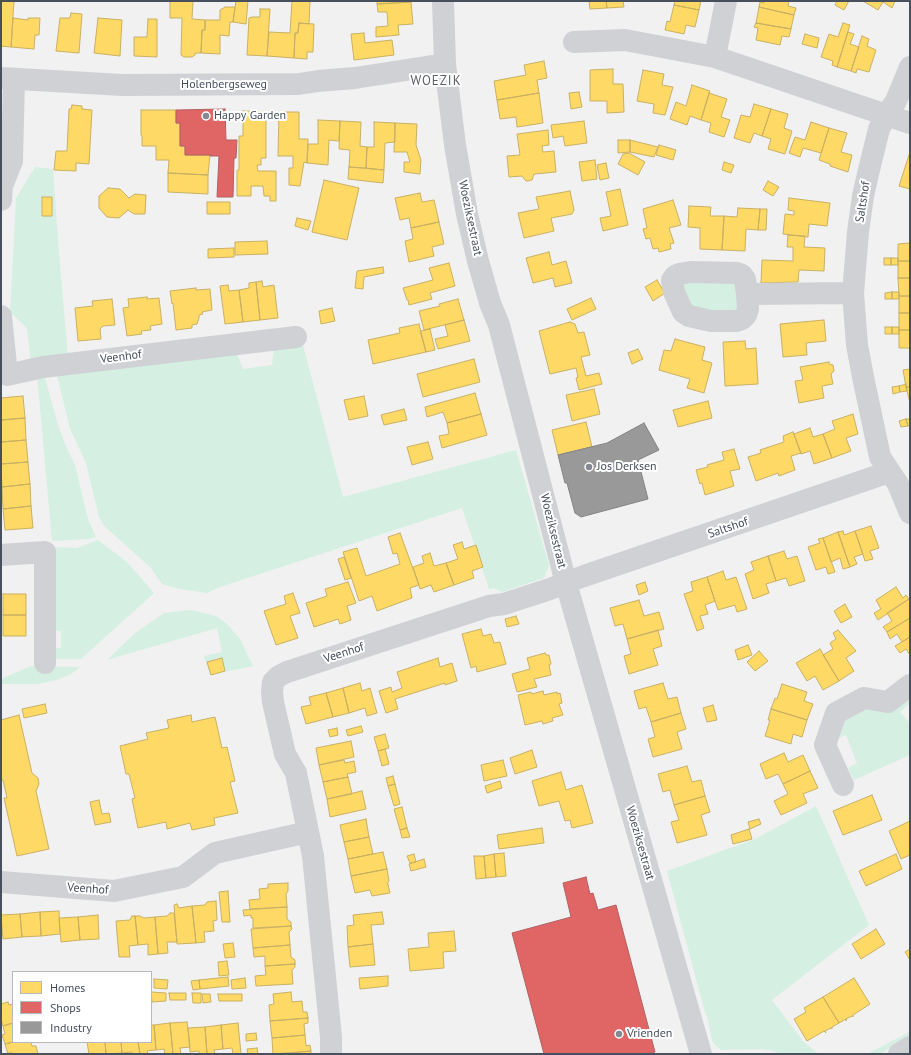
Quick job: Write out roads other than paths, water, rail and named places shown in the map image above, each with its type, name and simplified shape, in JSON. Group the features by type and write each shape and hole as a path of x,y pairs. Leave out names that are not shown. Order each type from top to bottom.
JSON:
{"street":[{"name":"Woeziksestraat","path":"443,1 445,64 455,145 467,214 475,247 490,303 499,325 566,583 701,1054"},
{"path":"715,57 726,1"},
{"path":"574,42 625,40 715,57 910,123"},
{"name":"Holenbergseweg","path":"7,78 122,85 300,84 318,80 355,78 445,64"},
{"name":"Saltshof","path":"910,67 896,101 886,114 879,129 863,196 853,292 857,345 880,457 898,484 910,513"},
{"path":"1,200 2,186 12,161 7,78"},
{"path":"747,294 853,292"},
{"name":"Veenhof","path":"1,316 6,375 43,367 296,336"},
{"name":"Saltshof","path":"566,583 889,472"},
{"path":"1,555 45,552 45,663"},
{"name":"Veenhof","path":"331,1054 331,1037 313,856 296,773 285,754 273,702 273,682 279,676 287,672 489,606 504,604 566,583"},
{"path":"843,785 825,745 836,713 864,698 888,702 910,685"},
{"name":"Veenhof","path":"1,882 114,891 183,877 215,853 308,832"},
{"path":"899,1054 910,1047"}],"place":[{"name":"Happy Garden","path":"206,116"},
{"name":"Jos Derksen","path":"589,467"},
{"name":"Vrienden","path":"619,1034"}],"district":[{"name":"WOEZIK","path":"436,81"}]}
